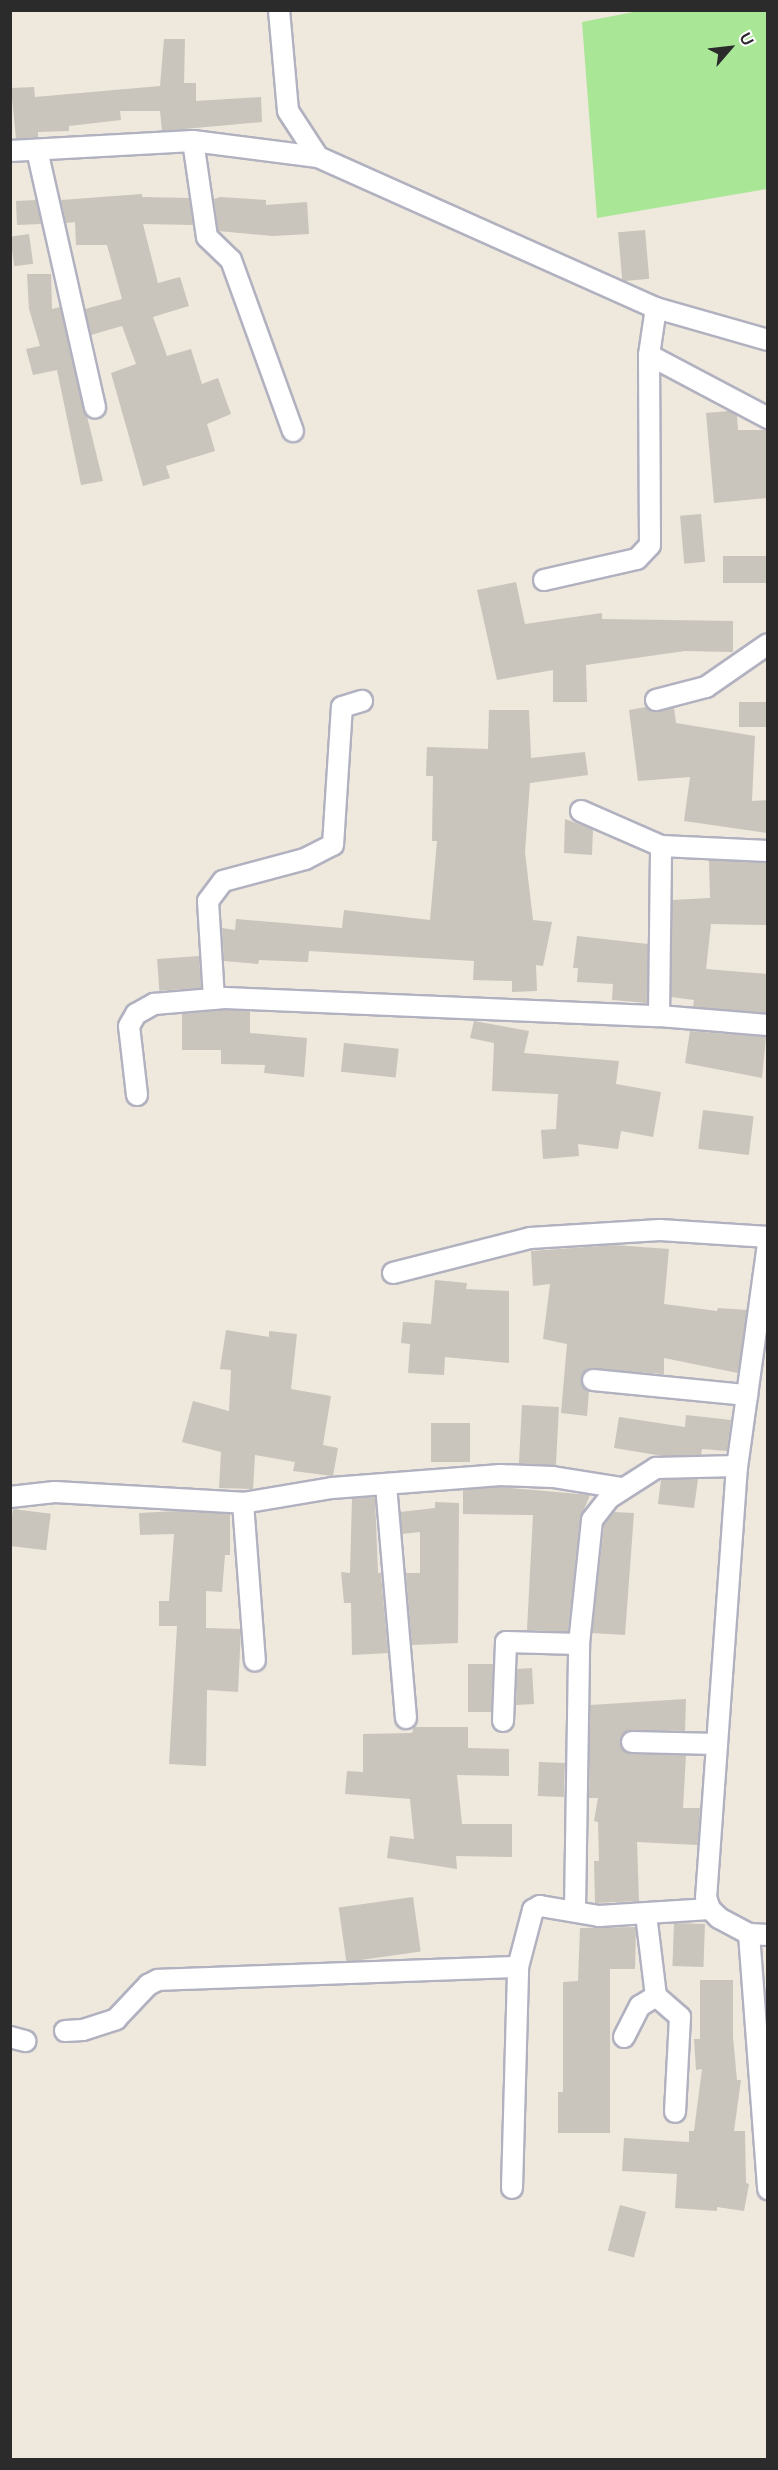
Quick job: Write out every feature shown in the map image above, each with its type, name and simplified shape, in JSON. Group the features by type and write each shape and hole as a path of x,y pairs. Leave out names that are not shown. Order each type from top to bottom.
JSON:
{"street":[{"path":"279,10 288,111 318,157"},
{"path":"195,150 207,237 231,260 292,431"},
{"path":"10,151 37,156 195,150 318,157 653,321 768,340"},
{"path":"37,156 41,182 95,408"},
{"path":"544,580 637,559 650,545 649,355 653,321"},
{"path":"649,355 768,418"},
{"path":"656,700 706,687 768,644"},
{"path":"214,999 208,901 223,881 313,856 333,845 342,707 362,701"},
{"path":"581,810 662,846 768,851"},
{"path":"659,1016 662,846"},
{"path":"137,1095 130,1041 132,1018 154,1004 214,999 659,1016 768,1025"},
{"path":"393,1273 530,1239 660,1230 768,1237"},
{"path":"710,1909 706,1897 737,1466 765,1279 768,1244"},
{"path":"593,1380 747,1395"},
{"path":"575,1909 579,1644 592,1520 597,1509 622,1488 656,1468 737,1466"},
{"path":"10,1497 55,1492 243,1503 386,1485 500,1475 553,1477 622,1488"},
{"path":"386,1485 406,1718"},
{"path":"243,1503 255,1661"},
{"path":"503,1721 506,1641 579,1644"},
{"path":"632,1742 717,1744"},
{"path":"512,2188 518,1966 533,1911 540,1906 575,1909 599,1916 710,1909 758,1934 768,2189"},
{"path":"646,1914 656,1996 680,2017 675,2112"},
{"path":"65,2031 83,2030 116,2019 127,2011 148,1985 158,1980 518,1966"},
{"path":"624,2037 640,2006 656,1996"}],"green space":[{"path":"644,10 767,11 767,189 597,218 582,22"}],"building":[{"path":"164,39 185,39 184,83 196,83 196,101 261,97 262,122 162,131 160,111 120,111 121,120 69,126 69,131 38,132 38,137 16,139 11,88 34,87 35,97 160,86"},
{"path":"142,194 142,197 189,198 193,225 143,224 158,283 180,277 189,306 153,317 167,356 191,349 202,384 218,378 231,414 207,424 215,451 166,466 170,478 143,486 111,373 136,364 122,326 91,335 85,309 122,299 107,245 76,245 75,222 66,223 61,200"},
{"path":"220,197 266,200 266,205 307,202 309,234 272,236 218,231 214,199"},
{"path":"36,200 41,224 17,225 16,201"},
{"path":"645,230 649,279 622,281 618,232"},
{"path":"29,234 33,264 14,266 10,237"},
{"path":"27,274 51,274 52,309 60,307 103,481 81,485 57,370 33,375 26,349 40,346 29,309"},
{"path":"729,411 737,415 738,430 768,430 768,498 714,503 706,413"},
{"path":"701,514 705,562 684,564 680,516"},
{"path":"723,556 768,556 768,583 723,583"},
{"path":"516,582 525,624 602,613 602,619 733,621 733,652 685,651 586,665 587,702 553,702 553,670 497,680 477,590"},
{"path":"739,702 768,702 768,727 739,727"},
{"path":"646,707 653,712 674,708 676,723 755,736 752,801 768,800 768,833 684,821 690,777 638,781 629,710"},
{"path":"489,710 529,710 531,758 585,752 588,775 530,783 525,852 533,920 552,922 543,966 536,965 537,991 512,992 512,981 473,980 474,961 309,951 308,962 259,960 258,964 224,961 222,928 235,930 236,919 342,928 344,910 430,920 437,841 432,841 433,776 426,776 427,747 488,749"},
{"path":"565,819 593,829 592,855 564,853"},
{"path":"709,860 768,863 768,925 711,924 706,969 768,974 768,1013 693,1007 694,1000 671,997 672,900 710,898"},
{"path":"577,936 648,944 647,1003 612,1000 613,984 577,982 578,968 573,968"},
{"path":"199,956 201,988 159,991 157,959"},
{"path":"225,1010 250,1011 250,1033 307,1038 304,1077 264,1073 265,1065 221,1064 221,1050 182,1050 182,1014"},
{"path":"474,1021 529,1031 524,1053 619,1061 616,1084 661,1092 653,1137 621,1131 618,1149 578,1144 579,1156 543,1159 541,1130 556,1129 558,1094 492,1091 494,1043 470,1038"},
{"path":"690,1031 766,1037 762,1078 685,1063"},
{"path":"344,1043 399,1049 396,1078 341,1072"},
{"path":"703,1110 754,1116 749,1155 698,1149"},
{"path":"614,1245 669,1249 664,1304 717,1311 718,1308 747,1310 738,1373 664,1358 664,1374 589,1369 581,1379 589,1391 587,1416 561,1413 567,1344 543,1339 550,1284 533,1286 531,1251"},
{"path":"435,1280 467,1283 466,1289 509,1291 509,1363 445,1357 444,1375 408,1373 410,1344 401,1343 403,1322 431,1324"},
{"path":"226,1330 269,1337 269,1331 297,1334 291,1389 331,1396 323,1445 338,1448 333,1476 293,1471 295,1462 255,1455 253,1489 219,1488 221,1452 182,1442 193,1401 229,1411 231,1370 220,1369"},
{"path":"522,1405 559,1407 556,1466 519,1464"},
{"path":"686,1415 731,1420 727,1451 702,1449 701,1455 663,1456 614,1448 619,1417 685,1427"},
{"path":"431,1423 470,1423 470,1462 431,1462"},
{"path":"698,1479 694,1508 658,1504 661,1480"},
{"path":"500,1487 590,1495 580,1519 568,1632 527,1630 533,1515 463,1514 463,1490"},
{"path":"375,1497 378,1573 381,1573 388,1653 352,1655 351,1603 344,1603 341,1572 350,1573 352,1498"},
{"path":"435,1502 459,1503 458,1643 412,1645 406,1573 420,1573 420,1532 402,1534 400,1512 435,1508"},
{"path":"13,1509 51,1514 46,1550 10,1546"},
{"path":"177,1511 230,1514 230,1555 225,1555 222,1592 206,1591 206,1628 241,1629 238,1692 207,1690 206,1766 169,1764 177,1626 159,1626 159,1601 169,1601 174,1534 140,1535 139,1513"},
{"path":"613,1512 634,1513 625,1635 592,1633 604,1525"},
{"path":"468,1664 493,1664 493,1712 468,1712"},
{"path":"532,1668 534,1704 516,1705 517,1669"},
{"path":"686,1699 685,1731 632,1730 622,1735 620,1742 631,1754 686,1755 683,1808 700,1808 698,1845 637,1842 639,1901 595,1903 594,1861 599,1861 598,1822 594,1821 598,1798 589,1798 590,1705"},
{"path":"414,1727 468,1727 468,1748 509,1749 509,1776 457,1775 462,1824 512,1824 512,1857 456,1856 457,1869 387,1858 390,1836 414,1839 410,1799 345,1794 347,1771 363,1772 363,1734 412,1733"},
{"path":"539,1762 565,1763 564,1797 538,1796"},
{"path":"413,1897 421,1951 346,1962 339,1907"},
{"path":"674,1923 705,1924 703,1967 672,1966"},
{"path":"636,1927 635,1969 610,1969 610,2133 558,2133 558,2092 563,2092 563,1982 578,1981 580,1928"},
{"path":"700,1980 733,1980 733,2037 737,2080 741,2080 734,2131 745,2131 746,2183 749,2184 744,2211 717,2207 717,2211 675,2208 677,2174 622,2171 624,2138 689,2142 689,2131 694,2131 702,2069 696,2070 694,2039 700,2039"},
{"path":"620,2205 646,2212 634,2257 608,2250"}]}
